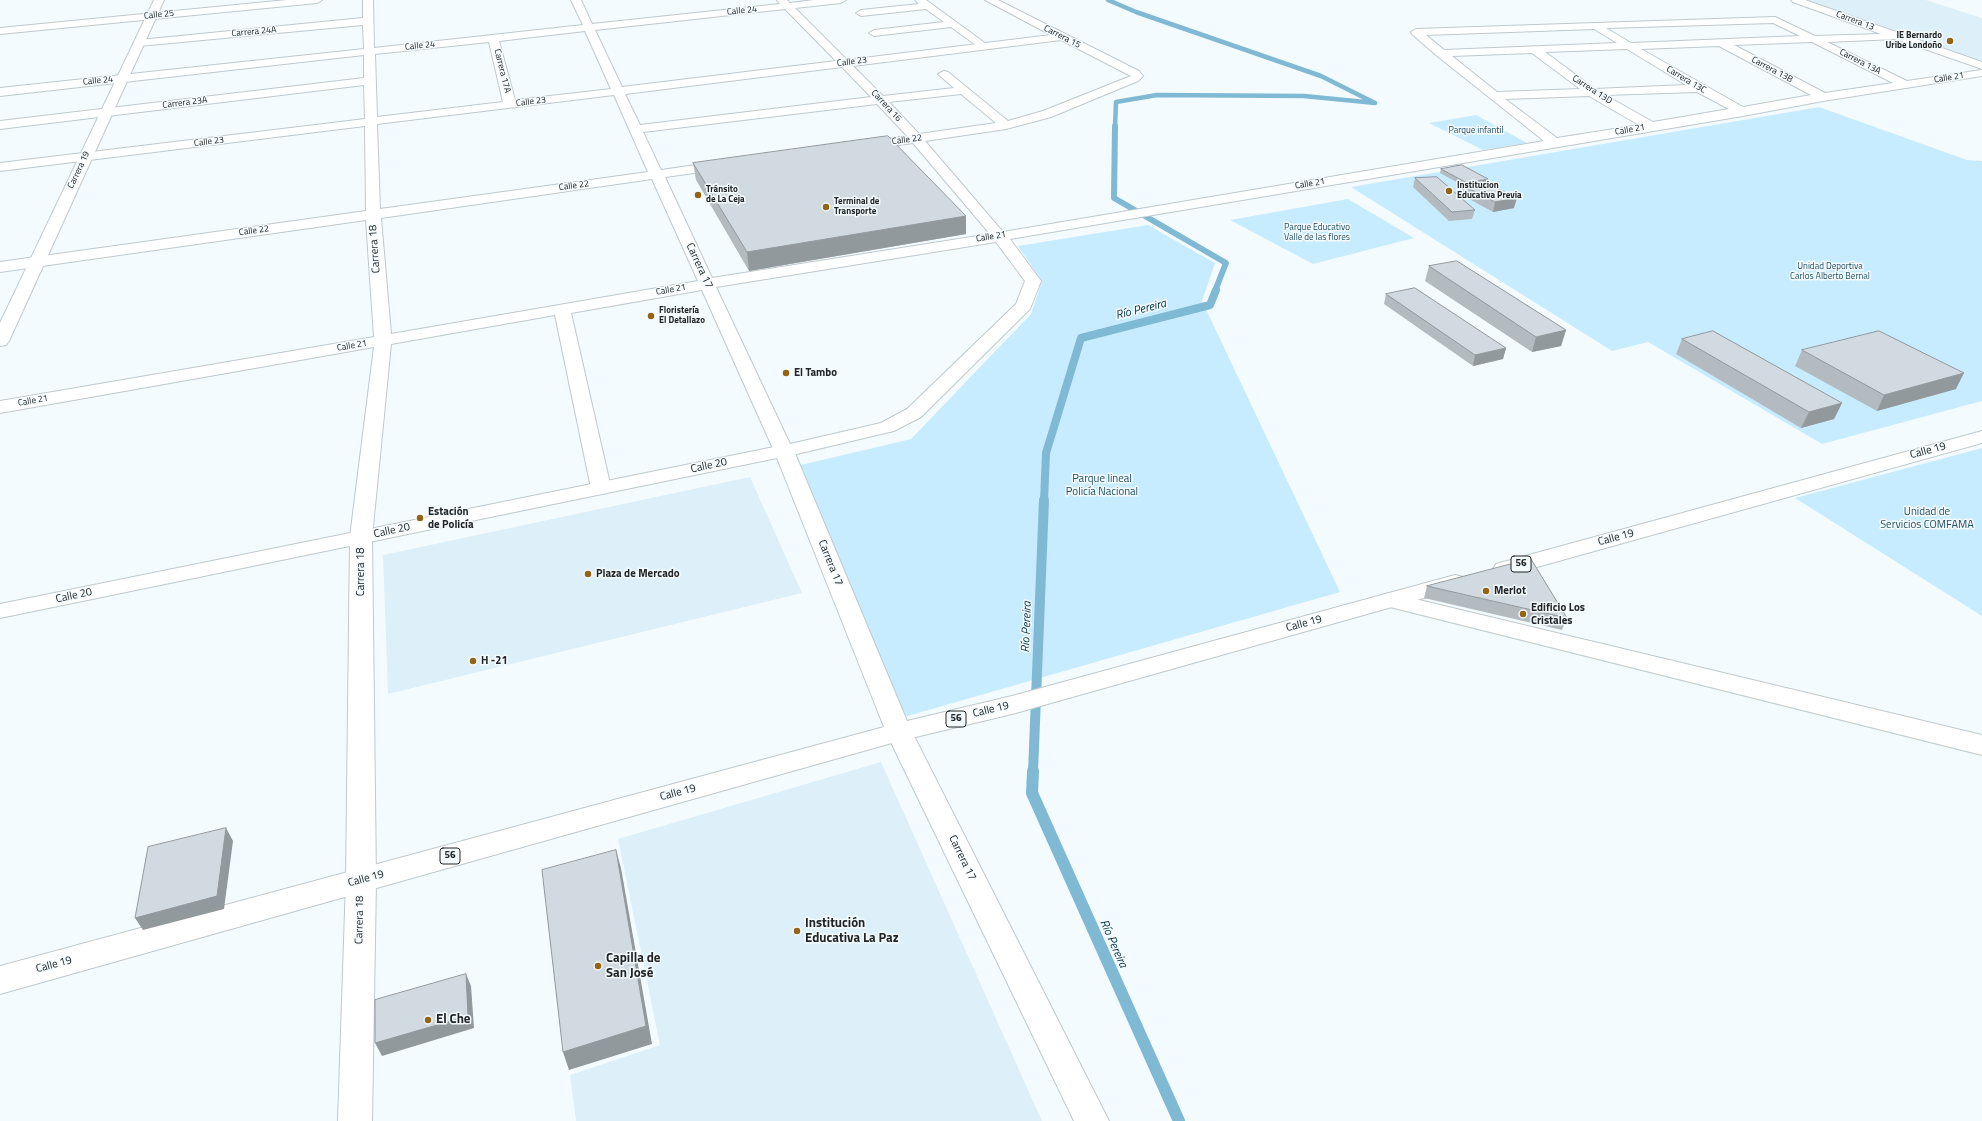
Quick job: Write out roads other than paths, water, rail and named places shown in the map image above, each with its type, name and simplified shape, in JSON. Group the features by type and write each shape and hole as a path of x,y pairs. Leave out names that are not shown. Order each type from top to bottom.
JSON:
{"street":[{"name":"Carrera 19","path":"0,341 159,0"},
{"name":"Calle 25","path":"0,31 317,0"},
{"name":"Carrera 18","path":"355,1121 361,881 361,537 383,340 373,214 368,0"},
{"name":"Carrera 17","path":"576,0 784,451 899,732 1092,1121"},
{"name":"Calle 24","path":"0,92 589,28 785,3 841,0"},
{"name":"Carrera 15","path":"990,0 1135,73"},
{"name":"Carrera 13","path":"1796,0 1982,66"},
{"name":"Carrera 16","path":"785,3 846,63 916,139 1001,236"},
{"path":"862,13 923,3 984,46"},
{"name":"Carrera 13A","path":"1754,11 1816,39 1904,84"},
{"name":"Carrera 13C","path":"1580,17 1699,88 1743,112"},
{"path":"1554,143 1413,30 1774,20"},
{"name":"Carrera 24A","path":"139,43 369,21"},
{"path":"874,33 952,24"},
{"name":"Calle 23","path":"0,168 1062,36"},
{"path":"1440,53 1898,36"},
{"name":"Carrera 17A","path":"493,38 510,104"},
{"name":"Carrera 13B","path":"1721,42 1823,97"},
{"name":"Carrera 13D","path":"1534,49 1593,92 1652,126"},
{"name":"Calle 22","path":"853,147 1006,125 1047,114 1134,78 1137,76 1135,73"},
{"name":"Calle 21","path":"0,407 707,284 1096,221 1652,126 1743,112 1823,97 1982,73"},
{"path":"944,74 1006,125"},
{"name":"Carrera 23A","path":"0,124 369,81"},
{"path":"1494,96 1699,88"},
{"path":"636,129 964,90"},
{"name":"Calle 22","path":"0,267 735,163"},
{"name":"Calle 20","path":"0,611 784,451 887,427 914,413 1024,306 1033,281 1001,236"},
{"path":"562,309 601,488"},
{"name":"Calle 19","path":"0,980 899,732 1012,705 1982,436"},
{"path":"1390,600 1982,745"}],"waterway":[{"name":"Río Pereira","path":"1108,0 1136,12 1321,76 1375,103 1304,96 1157,95 1116,102 1115,127"},
{"name":"Río Pereira","path":"1115,126 1114,198 1226,263 1215,291"},
{"name":"Río Pereira","path":"1044,501 1046,453 1081,338 1210,305 1216,290"},
{"name":"Río Pereira","path":"1033,772 1044,500"},
{"name":"Río Pereira","path":"1033,771 1032,793 1179,1121"}],"place":[{"name":"IE Bernardo Uribe Londoño","path":"1950,41"},
{"name":"Institucion Educativa Previa","path":"1449,191"},
{"name":"Tránsito de La Ceja","path":"698,195"},
{"name":"Terminal de Transporte","path":"826,207"},
{"name":"Floristería El Detallazo","path":"651,316"},
{"name":"El Tambo","path":"786,373"},
{"name":"Estación de Policía","path":"420,518"},
{"name":"Plaza de Mercado","path":"588,574"},
{"name":"Merlot","path":"1486,591"},
{"name":"Edificio Los Cristales","path":"1523,614"},
{"name":"H -21","path":"473,661"},
{"name":"Institución Educativa La Paz","path":"797,931"},
{"name":"Capilla de San José","path":"598,966"},
{"name":"El Che","path":"428,1020"}],"park label":[{"name":"Parque infantil","path":"1476,131"},
{"name":"Parque Educativo Valle de las flores","path":"1317,234"},
{"name":"Unidad Deportiva Carlos Alberto Bernal","path":"1830,272"},
{"name":"Parque lineal Policía Nacional","path":"1102,485"},
{"name":"Unidad de Servicios COMFAMA","path":"1927,518"}]}
